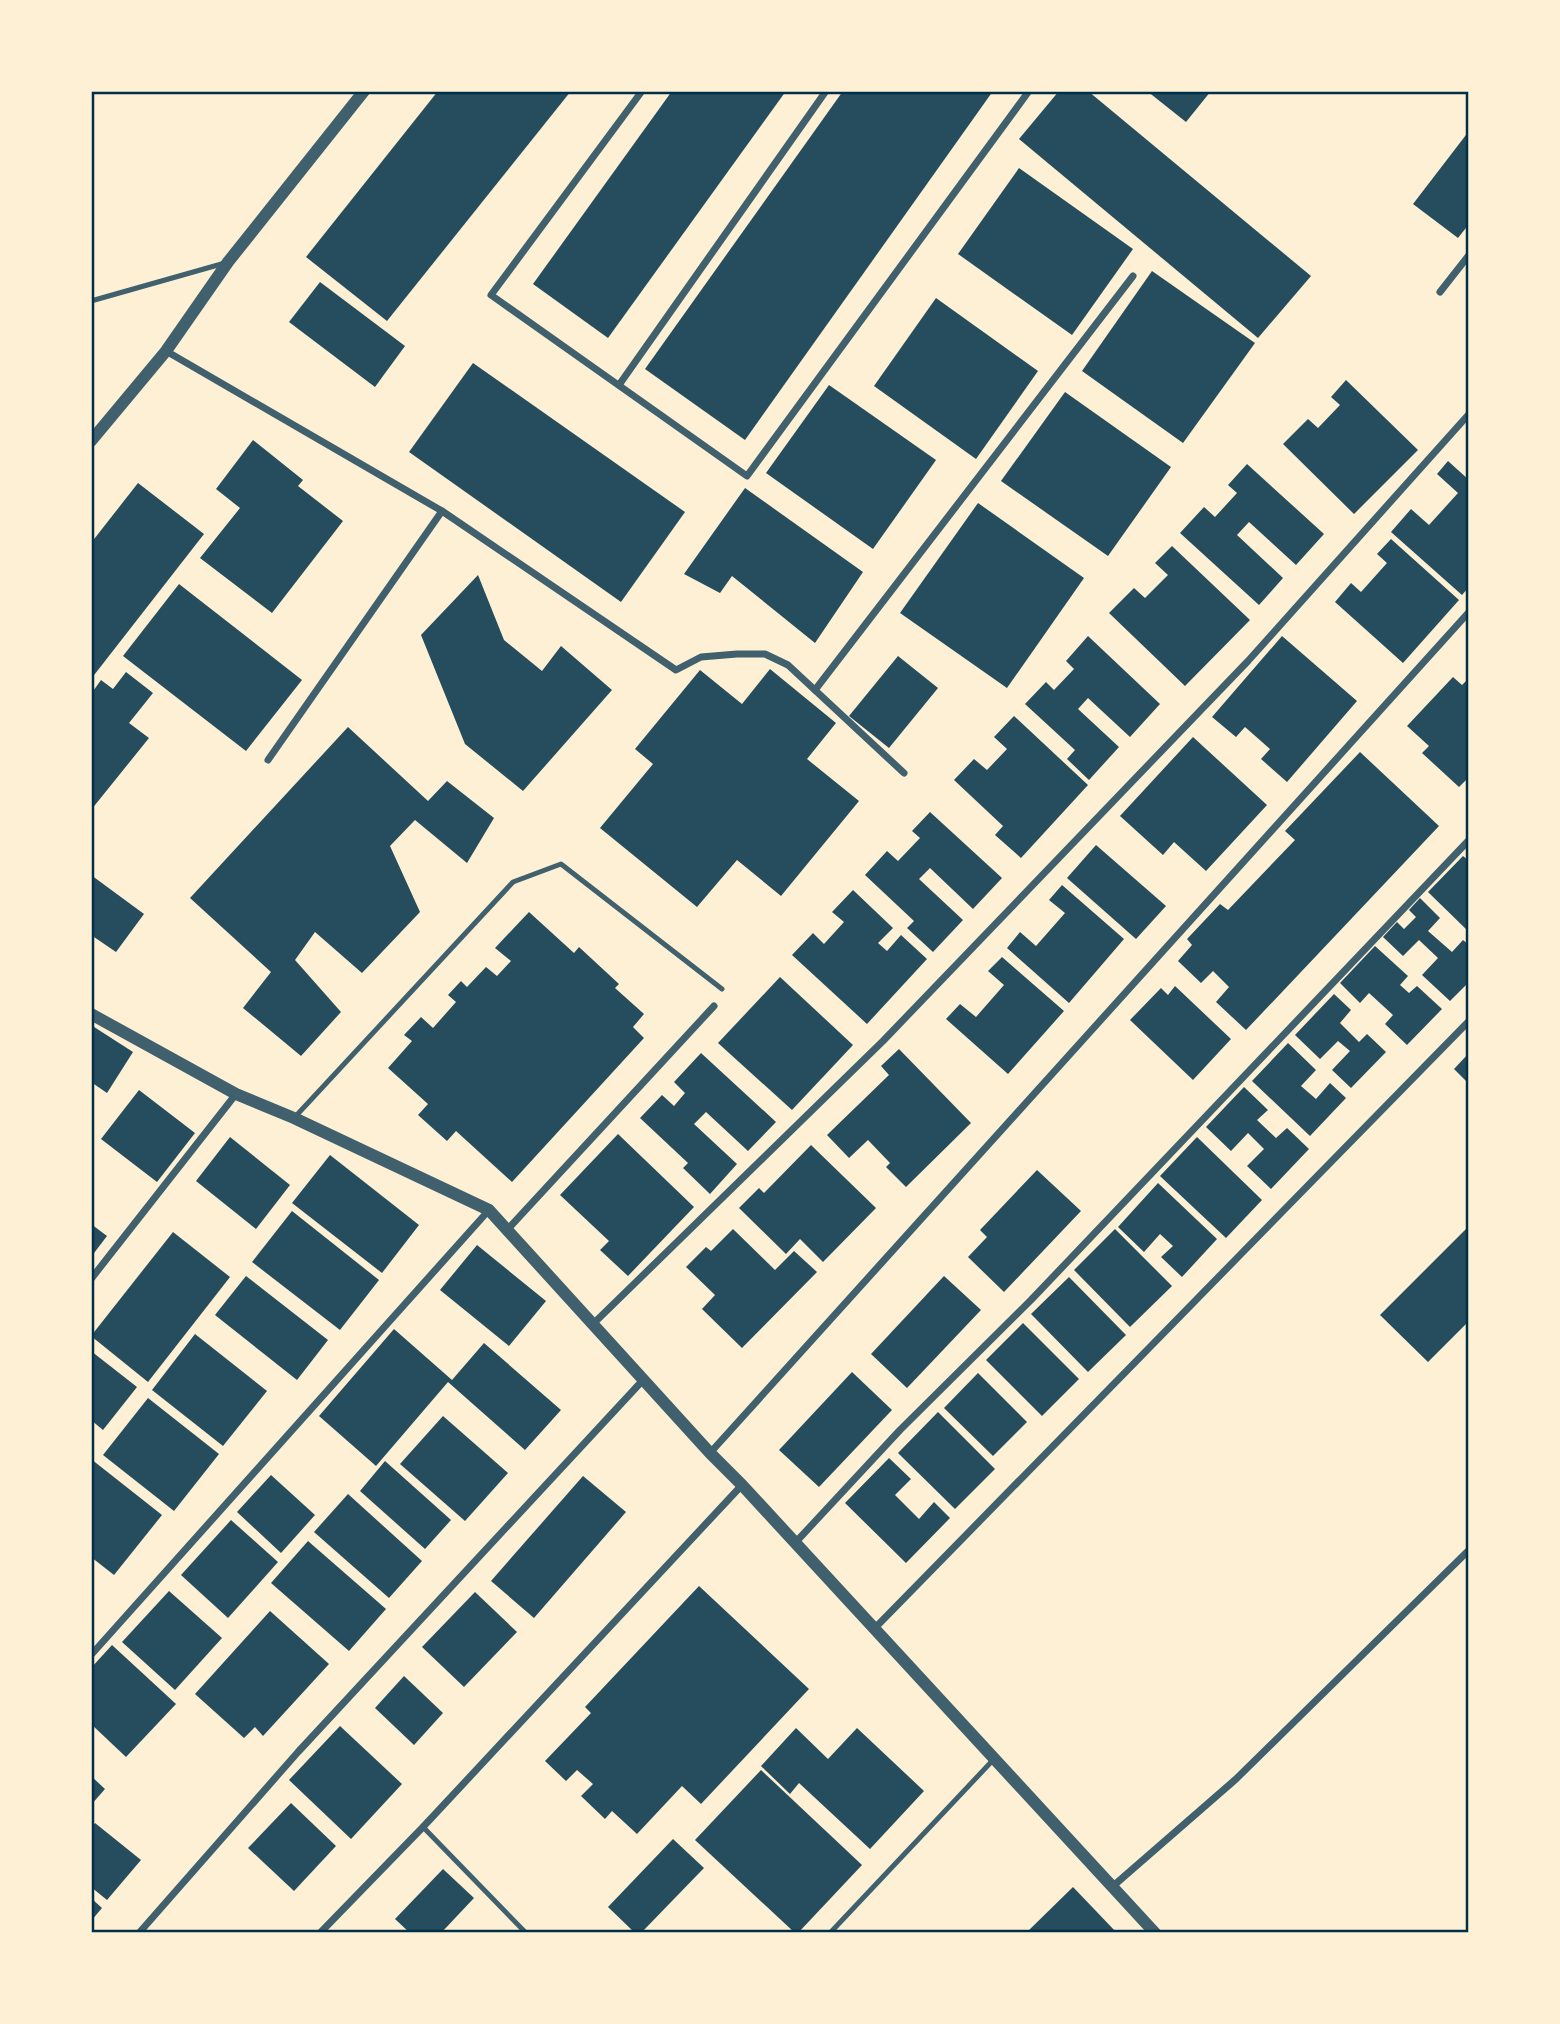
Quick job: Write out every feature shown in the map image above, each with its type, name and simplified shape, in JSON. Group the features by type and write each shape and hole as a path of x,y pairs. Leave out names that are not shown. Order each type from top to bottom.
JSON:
{"street":[{"path":"91,441 166,351 228,262 363,91"},
{"path":"642,91 491,295 747,476 1029,91"},
{"path":"619,385 826,91"},
{"path":"1440,292 1469,255"},
{"path":"815,690 1133,276"},
{"path":"166,351 442,511 676,670 701,657 765,654 788,665 904,773"},
{"path":"593,1324 903,1021 1248,661 1469,414"},
{"path":"268,760 442,511"},
{"path":"710,1454 1469,612"},
{"path":"795,1543 900,1430 1031,1300 1469,840"},
{"path":"507,1230 714,1006"},
{"path":"91,1014 236,1094 294,1118 489,1210 644,1378 710,1454 742,1485 1155,1933"},
{"path":"874,1629 1469,1021"},
{"path":"91,1279 236,1094"},
{"path":"91,1655 489,1210"},
{"path":"139,1933 298,1752 644,1378"},
{"path":"320,1933 423,1827 742,1485"},
{"path":"1112,1886 1236,1779 1469,1550"}],"lane":[{"path":"91,301 228,262"},
{"path":"294,1118 513,882 561,864 722,989"},
{"path":"830,1933 995,1759"},
{"path":"423,1827 526,1933"}],"building":[{"path":"438,91 571,91 387,321 306,257"},
{"path":"672,91 786,91 608,338 533,284"},
{"path":"843,91 993,91 745,440 645,369"},
{"path":"1059,91 1088,91 1311,276 1258,338 1019,139"},
{"path":"1147,91 1211,91 1186,122"},
{"path":"1469,131 1469,224 1458,238 1413,204"},
{"path":"1019,168 1133,249 1072,335 958,254"},
{"path":"1152,271 1255,343 1183,443 1082,371"},
{"path":"320,282 405,346 375,387 289,322"},
{"path":"936,298 1038,371 976,459 874,386"},
{"path":"473,363 685,512 621,602 409,452"},
{"path":"1346,380 1418,450 1354,514 1283,444 1308,419 1318,428 1340,405 1331,397"},
{"path":"829,385 936,460 873,549 766,473"},
{"path":"1065,392 1171,467 1108,556 1001,481"},
{"path":"253,440 303,480 298,486 343,521 272,613 200,558 240,508 216,489"},
{"path":"1448,461 1469,480 1469,587 1462,595 1391,532 1411,509 1429,525 1458,493 1437,474"},
{"path":"1247,464 1324,534 1296,565 1249,522 1237,535 1283,578 1259,605 1180,533 1204,507 1215,517 1237,493 1228,485"},
{"path":"138,483 204,534 91,679 91,543"},
{"path":"745,488 863,572 815,643 732,576 720,593 684,574"},
{"path":"978,503 1084,578 1007,688 900,613"},
{"path":"1391,539 1459,600 1403,663 1335,602 1351,583 1361,592 1387,563 1377,554"},
{"path":"1172,546 1250,620 1185,686 1109,613 1134,588 1145,598 1168,575 1155,563"},
{"path":"478,575 504,640 542,671 561,646 612,690 523,791 465,744 421,635"},
{"path":"179,584 302,680 246,751 123,656"},
{"path":"1088,636 1160,704 1130,737 1088,698 1078,709 1119,747 1089,780 1067,759 1075,750 1025,704 1046,682 1054,690 1074,669 1066,661"},
{"path":"1282,636 1357,701 1287,782 1261,759 1270,749 1245,727 1236,737 1212,717"},
{"path":"898,656 938,688 889,748 849,716"},
{"path":"770,669 836,723 807,759 859,801 781,896 737,860 697,907 600,828 653,764 635,749 700,670 742,704"},
{"path":"126,672 153,693 129,723 149,738 91,810 91,694 101,680 113,689"},
{"path":"1453,677 1462,685 1469,678 1469,779 1459,787 1422,753 1429,746 1407,726"},
{"path":"1014,716 1088,785 1021,858 995,835 1003,826 954,780 974,759 987,770 1007,749 994,737"},
{"path":"348,727 428,801 447,781 494,818 467,863 415,820 390,846 420,912 362,973 315,932 295,960 341,1012 301,1056 243,1008 271,972 190,898"},
{"path":"1193,737 1267,805 1206,871 1174,842 1163,855 1120,816"},
{"path":"1360,752 1439,826 1246,1030 1216,1002 1229,987 1213,971 1201,983 1178,961 1192,945 1187,939 1220,904 1228,910 1295,840 1285,831"},
{"path":"930,812 1002,878 973,909 930,868 919,879 963,920 933,952 907,928 914,921 865,875 887,851 898,861 920,838 912,831"},
{"path":"1096,845 1166,906 1136,939 1067,878"},
{"path":"1463,856 1469,861 1469,932 1428,892"},
{"path":"91,875 144,914 116,952 91,935"},
{"path":"1062,885 1124,939 1069,1003 1007,948 1020,932 1036,946 1065,913 1049,900"},
{"path":"853,890 893,928 878,943 887,951 901,935 927,959 867,1024 792,955 813,933 824,944 844,922 832,912"},
{"path":"1420,898 1440,918 1428,931 1452,952 1463,940 1469,945 1469,982 1450,1001 1422,975 1438,958 1419,940 1403,956 1383,937 1397,922 1404,929 1416,917 1409,910"},
{"path":"529,912 574,953 579,947 619,984 615,988 644,1014 633,1027 644,1038 512,1182 456,1131 447,1141 418,1115 428,1104 388,1068 412,1041 404,1035 421,1017 433,1028 456,1002 448,995 461,981 467,987 486,967 497,976 511,961 495,948"},
{"path":"1375,946 1408,976 1400,985 1409,993 1417,986 1442,1009 1407,1045 1385,1024 1393,1015 1369,993 1360,1003 1340,983"},
{"path":"1002,957 1064,1011 1008,1074 946,1019 960,1004 976,1017 1004,985 988,971"},
{"path":"780,977 853,1045 792,1110 718,1043"},
{"path":"1175,986 1231,1039 1193,1080 1130,1020 1161,988 1168,995"},
{"path":"1334,994 1351,1010 1340,1023 1359,1042 1367,1034 1386,1052 1351,1088 1332,1070 1350,1051 1338,1041 1320,1059 1295,1035"},
{"path":"91,1025 133,1052 107,1093 91,1082"},
{"path":"1288,1043 1316,1070 1301,1086 1316,1099 1330,1083 1346,1098 1310,1136 1252,1081"},
{"path":"899,1049 971,1123 906,1187 886,1167 890,1163 868,1140 849,1158 827,1135 889,1075 881,1066"},
{"path":"701,1053 776,1122 748,1151 706,1112 694,1124 737,1164 710,1194 683,1168 688,1163 640,1118 662,1095 674,1106 685,1093 674,1082"},
{"path":"1469,1053 1469,1084 1454,1069"},
{"path":"1244,1087 1268,1110 1257,1120 1276,1138 1287,1128 1309,1149 1271,1189 1247,1166 1264,1149 1248,1133 1231,1151 1206,1127"},
{"path":"139,1090 195,1133 157,1182 101,1139"},
{"path":"618,1134 694,1207 628,1276 600,1250 609,1241 560,1195"},
{"path":"230,1137 290,1185 256,1229 196,1181"},
{"path":"1197,1137 1262,1200 1226,1238 1160,1176"},
{"path":"811,1145 876,1208 823,1262 800,1239 786,1254 739,1208 759,1188 764,1193"},
{"path":"330,1155 419,1225 382,1273 292,1203"},
{"path":"1037,1170 1081,1211 1004,1292 968,1257 987,1237 980,1230"},
{"path":"1158,1183 1217,1239 1182,1277 1161,1257 1173,1246 1160,1234 1144,1252 1118,1227"},
{"path":"292,1211 379,1280 340,1330 252,1262"},
{"path":"91,1224 107,1236 91,1257"},
{"path":"1469,1226 1469,1326 1467,1323 1428,1362 1380,1315"},
{"path":"733,1229 775,1270 794,1251 817,1272 742,1348 702,1309 715,1295 686,1267 706,1247 711,1251"},
{"path":"1115,1229 1172,1286 1130,1327 1074,1270"},
{"path":"173,1232 230,1277 148,1382 91,1336"},
{"path":"477,1245 546,1301 509,1346 440,1290"},
{"path":"246,1276 328,1340 297,1380 215,1315"},
{"path":"944,1276 981,1310 907,1388 871,1354"},
{"path":"1069,1277 1126,1335 1088,1372 1031,1314"},
{"path":"1023,1323 1079,1379 1042,1416 986,1360"},
{"path":"394,1329 452,1380 484,1343 561,1410 525,1450 448,1382 376,1466 319,1416"},
{"path":"195,1334 267,1391 223,1446 152,1390"},
{"path":"91,1351 137,1387 103,1430 91,1420"},
{"path":"852,1372 892,1410 819,1487 779,1450"},
{"path":"978,1373 1027,1422 993,1456 944,1408"},
{"path":"148,1398 219,1454 174,1511 103,1455"},
{"path":"938,1412 995,1469 955,1509 898,1453"},
{"path":"443,1416 508,1473 465,1521 400,1464"},
{"path":"889,1458 911,1479 895,1495 919,1519 934,1502 950,1518 906,1563 845,1503"},
{"path":"91,1459 162,1515 114,1575 91,1557"},
{"path":"385,1461 451,1520 425,1549 360,1491"},
{"path":"271,1475 315,1515 281,1553 237,1512"},
{"path":"583,1476 626,1512 534,1618 491,1581"},
{"path":"348,1494 422,1561 389,1598 314,1532"},
{"path":"231,1520 278,1562 228,1618 181,1575"},
{"path":"308,1541 386,1609 349,1651 271,1583"},
{"path":"699,1586 809,1689 701,1804 682,1786 637,1834 612,1811 605,1819 581,1796 593,1784 577,1770 566,1781 545,1761 591,1713 585,1707"},
{"path":"169,1591 222,1638 175,1690 122,1642"},
{"path":"475,1592 517,1632 464,1687 422,1647"},
{"path":"270,1611 329,1664 263,1736 255,1727 244,1738 195,1694"},
{"path":"112,1645 176,1704 126,1757 91,1724 91,1668"},
{"path":"404,1676 443,1713 414,1745 375,1708"},
{"path":"340,1726 402,1784 351,1839 289,1780"},
{"path":"796,1728 828,1759 857,1728 924,1791 870,1849 799,1783 790,1794 761,1766"},
{"path":"761,1770 862,1865 798,1933 695,1840"},
{"path":"91,1776 105,1789 91,1805"},
{"path":"291,1803 336,1846 294,1891 248,1848"},
{"path":"95,1823 141,1860 107,1900 91,1887 91,1829"},
{"path":"673,1839 704,1868 641,1933 635,1933 608,1907"},
{"path":"443,1869 474,1898 441,1933 410,1933 395,1919"},
{"path":"1073,1887 1117,1933 1026,1933"},
{"path":"91,1898 102,1908 91,1921"}]}
